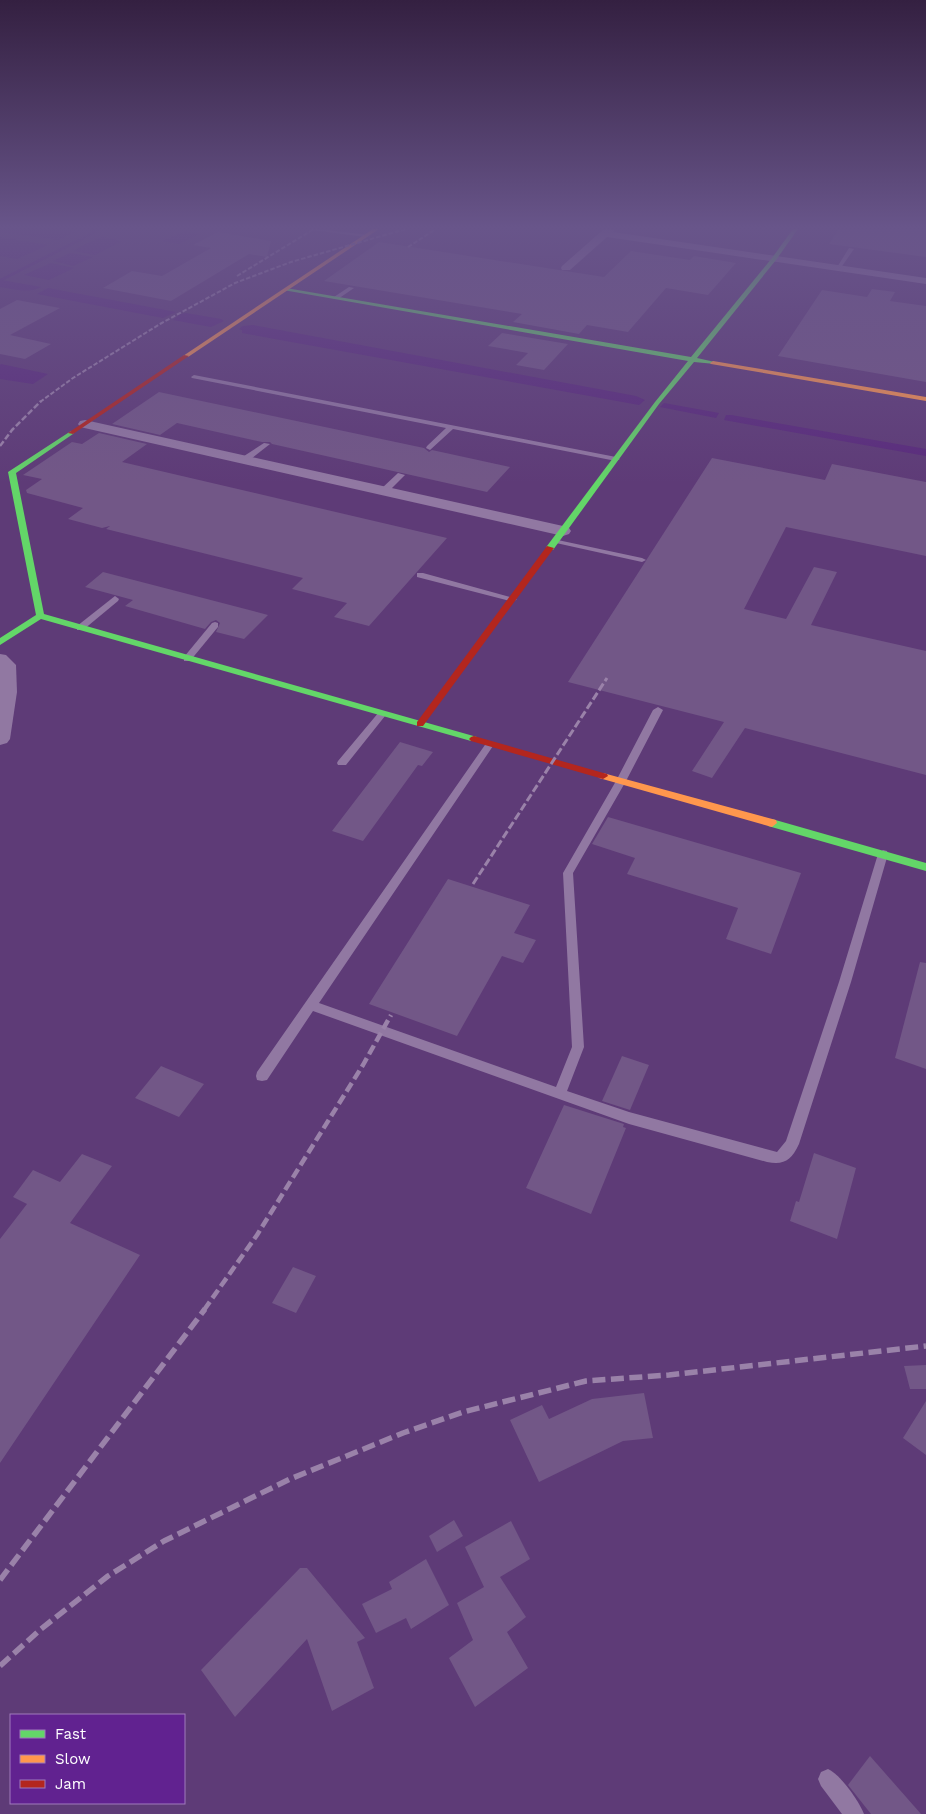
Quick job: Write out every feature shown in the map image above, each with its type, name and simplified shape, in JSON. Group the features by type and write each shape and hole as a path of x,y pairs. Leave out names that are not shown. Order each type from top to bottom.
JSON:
{"street":[{"path":"40,616 12,472 251,314"},
{"path":"428,314 926,400"},
{"path":"420,724 657,403 729,314"},
{"path":"85,424 384,491 559,536"},
{"path":"0,642 40,616 926,867"},
{"path":"0,660 7,665 8,692 0,739"}],"lane":[{"path":"194,377 616,459"},
{"path":"430,448 450,428"},
{"path":"244,460 266,444"},
{"path":"384,491 402,475"},
{"path":"559,536 642,560"},
{"path":"420,575 513,599"},
{"path":"80,628 115,599"},
{"path":"187,659 215,625"},
{"path":"560,1093 578,1047 568,873 621,781 658,710"},
{"path":"342,763 382,714"},
{"path":"262,1076 490,744"},
{"path":"311,1005 629,1118 766,1156 780,1158 792,1144 883,854"},
{"path":"828,1779 854,1814"}],"shaded area":[{"path":"140,314 172,314 163,318"},
{"path":"180,314 190,314 224,321 211,327 173,320"},
{"path":"253,325 636,396 645,400 639,405 242,333 242,330 239,329 243,326"},
{"path":"0,365 48,374 33,384 0,379"},
{"path":"664,403 719,413 716,418 660,407"},
{"path":"726,415 926,449 926,456 724,420"}],"building":[{"path":"0,314 50,314 10,335 51,344 25,359 0,354"},
{"path":"520,314 644,314 628,332 587,325 579,334 513,322 522,314"},
{"path":"806,314 926,314 926,382 778,356"},
{"path":"502,333 568,344 544,370 516,365 528,353 488,346"},
{"path":"159,392 424,448 429,452 432,450 510,467 487,492 270,442 262,442 177,423 160,435 112,424"},
{"path":"99,433 147,444 122,462 447,538 369,626 334,617 347,603 292,589 303,578 106,529 110,526 102,528 68,519 83,508 27,493 26,490 42,479 23,475 72,442 82,444"},
{"path":"712,458 825,480 832,464 926,482 926,556 786,527 744,609 786,619 814,567 837,572 811,625 926,651 926,775 745,728 712,778 692,771 724,722 568,682"},
{"path":"103,572 268,615 244,639 216,632 220,623 216,620 211,622 205,629 125,606 133,600 85,587"},
{"path":"400,742 433,752 422,766 418,765 363,841 332,831"},
{"path":"608,817 801,873 771,954 726,939 738,908 627,874 635,858 592,844"},
{"path":"448,879 530,905 514,933 536,940 523,963 502,956 457,1036 369,1004"},
{"path":"920,962 926,963 926,1069 895,1058"},
{"path":"622,1056 649,1065 630,1110 602,1101"},
{"path":"161,1066 204,1084 179,1117 135,1098"},
{"path":"564,1105 624,1124 623,1127 626,1128 591,1214 526,1188"},
{"path":"814,1153 856,1168 837,1239 790,1221 796,1201 799,1202"},
{"path":"82,1154 112,1166 70,1223 140,1255 0,1463 0,1239 27,1204 13,1197 33,1170 60,1182"},
{"path":"293,1267 316,1276 296,1313 272,1303"},
{"path":"926,1365 926,1389 910,1389 904,1366"},
{"path":"644,1393 653,1438 623,1441 539,1482 510,1420 542,1405 549,1419 592,1399"},
{"path":"926,1401 926,1455 903,1438"},
{"path":"454,1520 463,1536 437,1552 429,1536"},
{"path":"511,1521 530,1559 500,1577 526,1617 507,1632 528,1668 475,1707 449,1658 473,1640 457,1603 484,1587 465,1547"},
{"path":"426,1559 449,1605 411,1629 406,1618 376,1633 362,1604 392,1589 389,1582"},
{"path":"300,1568 307,1568 365,1638 357,1642 374,1688 332,1711 307,1639 235,1717 201,1670"},
{"path":"870,1756 921,1814 871,1814 848,1785"}],"railway":[{"path":"40,402 73,378 179,314"},
{"path":"0,446 12,430 40,402"},
{"path":"473,884 607,678"},
{"path":"204,1310 257,1235 363,1065 391,1015"},
{"path":"0,1580 205,1309"},
{"path":"0,1666 41,1629 108,1576 164,1541 290,1479 403,1433 463,1412 586,1381 669,1375 926,1346"}],"traffic: fast":[{"path":"424,314 713,363"},
{"path":"550,548 657,403 730,314"},
{"path":"71,433 12,472 40,616 474,739"},
{"path":"0,642 40,616"},
{"path":"772,823 926,867"}],"traffic: slow":[{"path":"186,356 249,314"},
{"path":"713,363 926,399"},
{"path":"603,776 772,823"}],"traffic: jam":[{"path":"71,433 186,356"},
{"path":"420,724 550,548"},
{"path":"474,739 603,776"}]}
